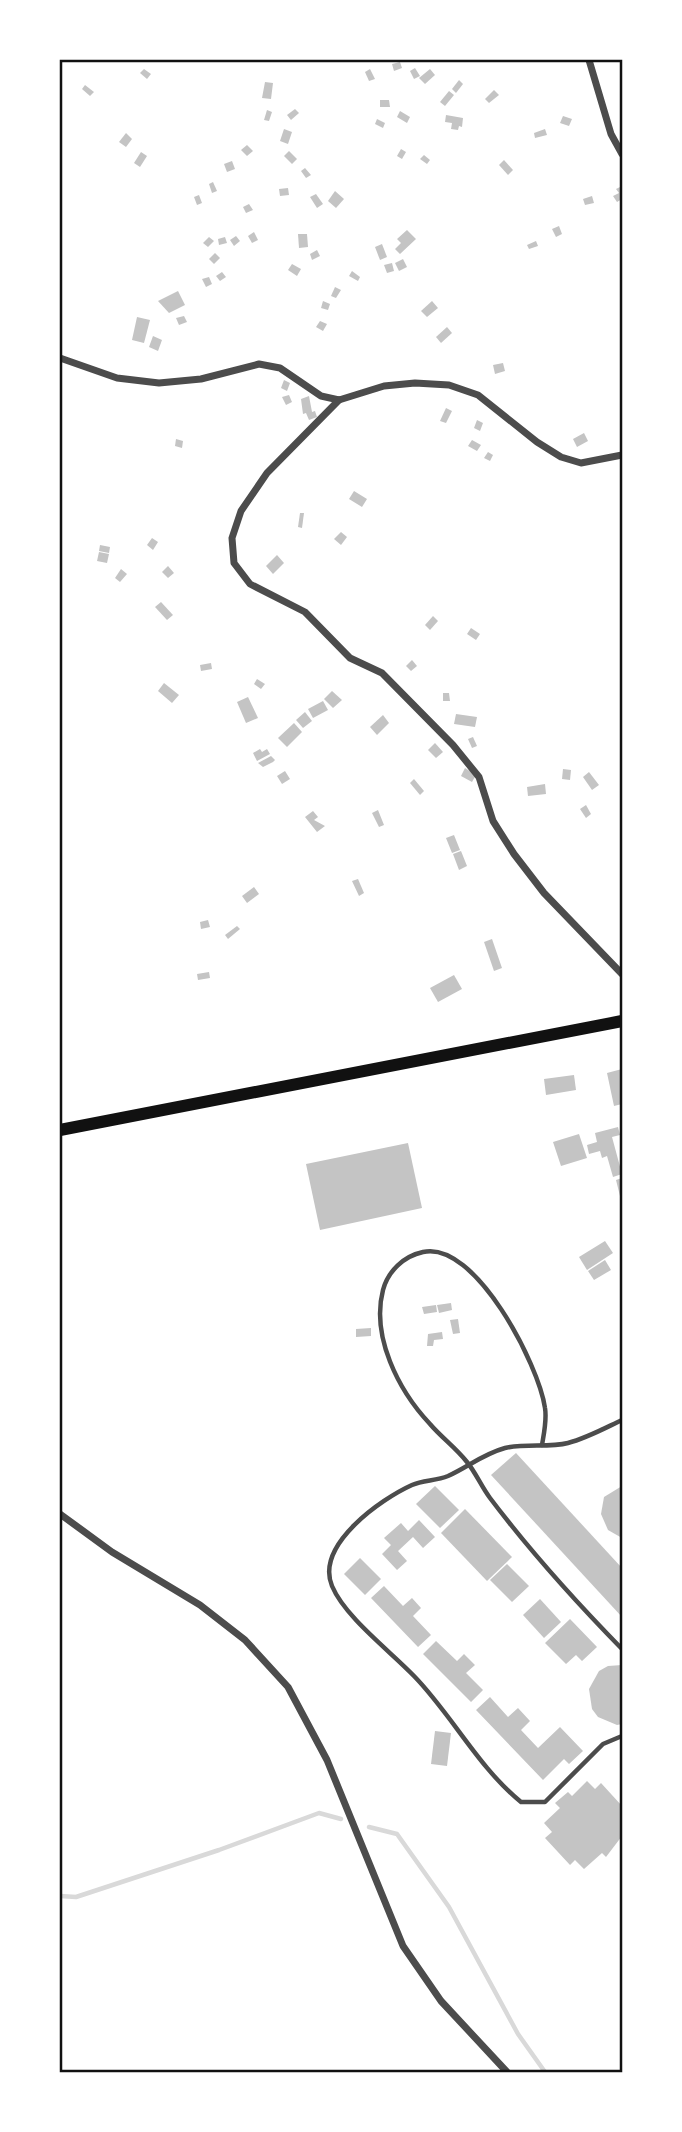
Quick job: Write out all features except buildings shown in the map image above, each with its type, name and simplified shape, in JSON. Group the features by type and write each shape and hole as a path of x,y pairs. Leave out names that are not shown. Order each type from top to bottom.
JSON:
{"main road":[{"path":"60,1130 622,1021"}],"street":[{"path":"589,60 611,134 622,154"},
{"path":"60,358 117,378 159,383 201,379 259,364 279,368 321,396 339,400"},
{"path":"622,455 581,463 562,457 537,442 478,395 449,385 415,383 384,386 339,400 267,473 241,511 232,538 234,563 250,584 305,612 350,658 382,673 453,745 479,777 493,821 514,854 544,893 622,974"},
{"path":"60,1514 112,1552 200,1605 245,1640 288,1688 327,1760 403,1945 441,2001 508,2073"}],"lane":[{"path":"542,1445 545,1408 534,1369 501,1308 460,1261 432,1249 404,1258 385,1282 378,1309 387,1351 396,1374 419,1411 468,1463 488,1496 538,1558 622,1649"},
{"path":"622,1420 568,1443 502,1449 468,1463 449,1475 414,1484 393,1494 367,1512 335,1550 329,1576 333,1588 349,1611 424,1686 477,1756 521,1801 545,1802 603,1744 622,1736"}],"waterway":[{"path":"60,1896 76,1897 219,1850 319,1813 341,1819"},
{"path":"369,1827 397,1834 449,1907 518,2034 545,2072"}]}
